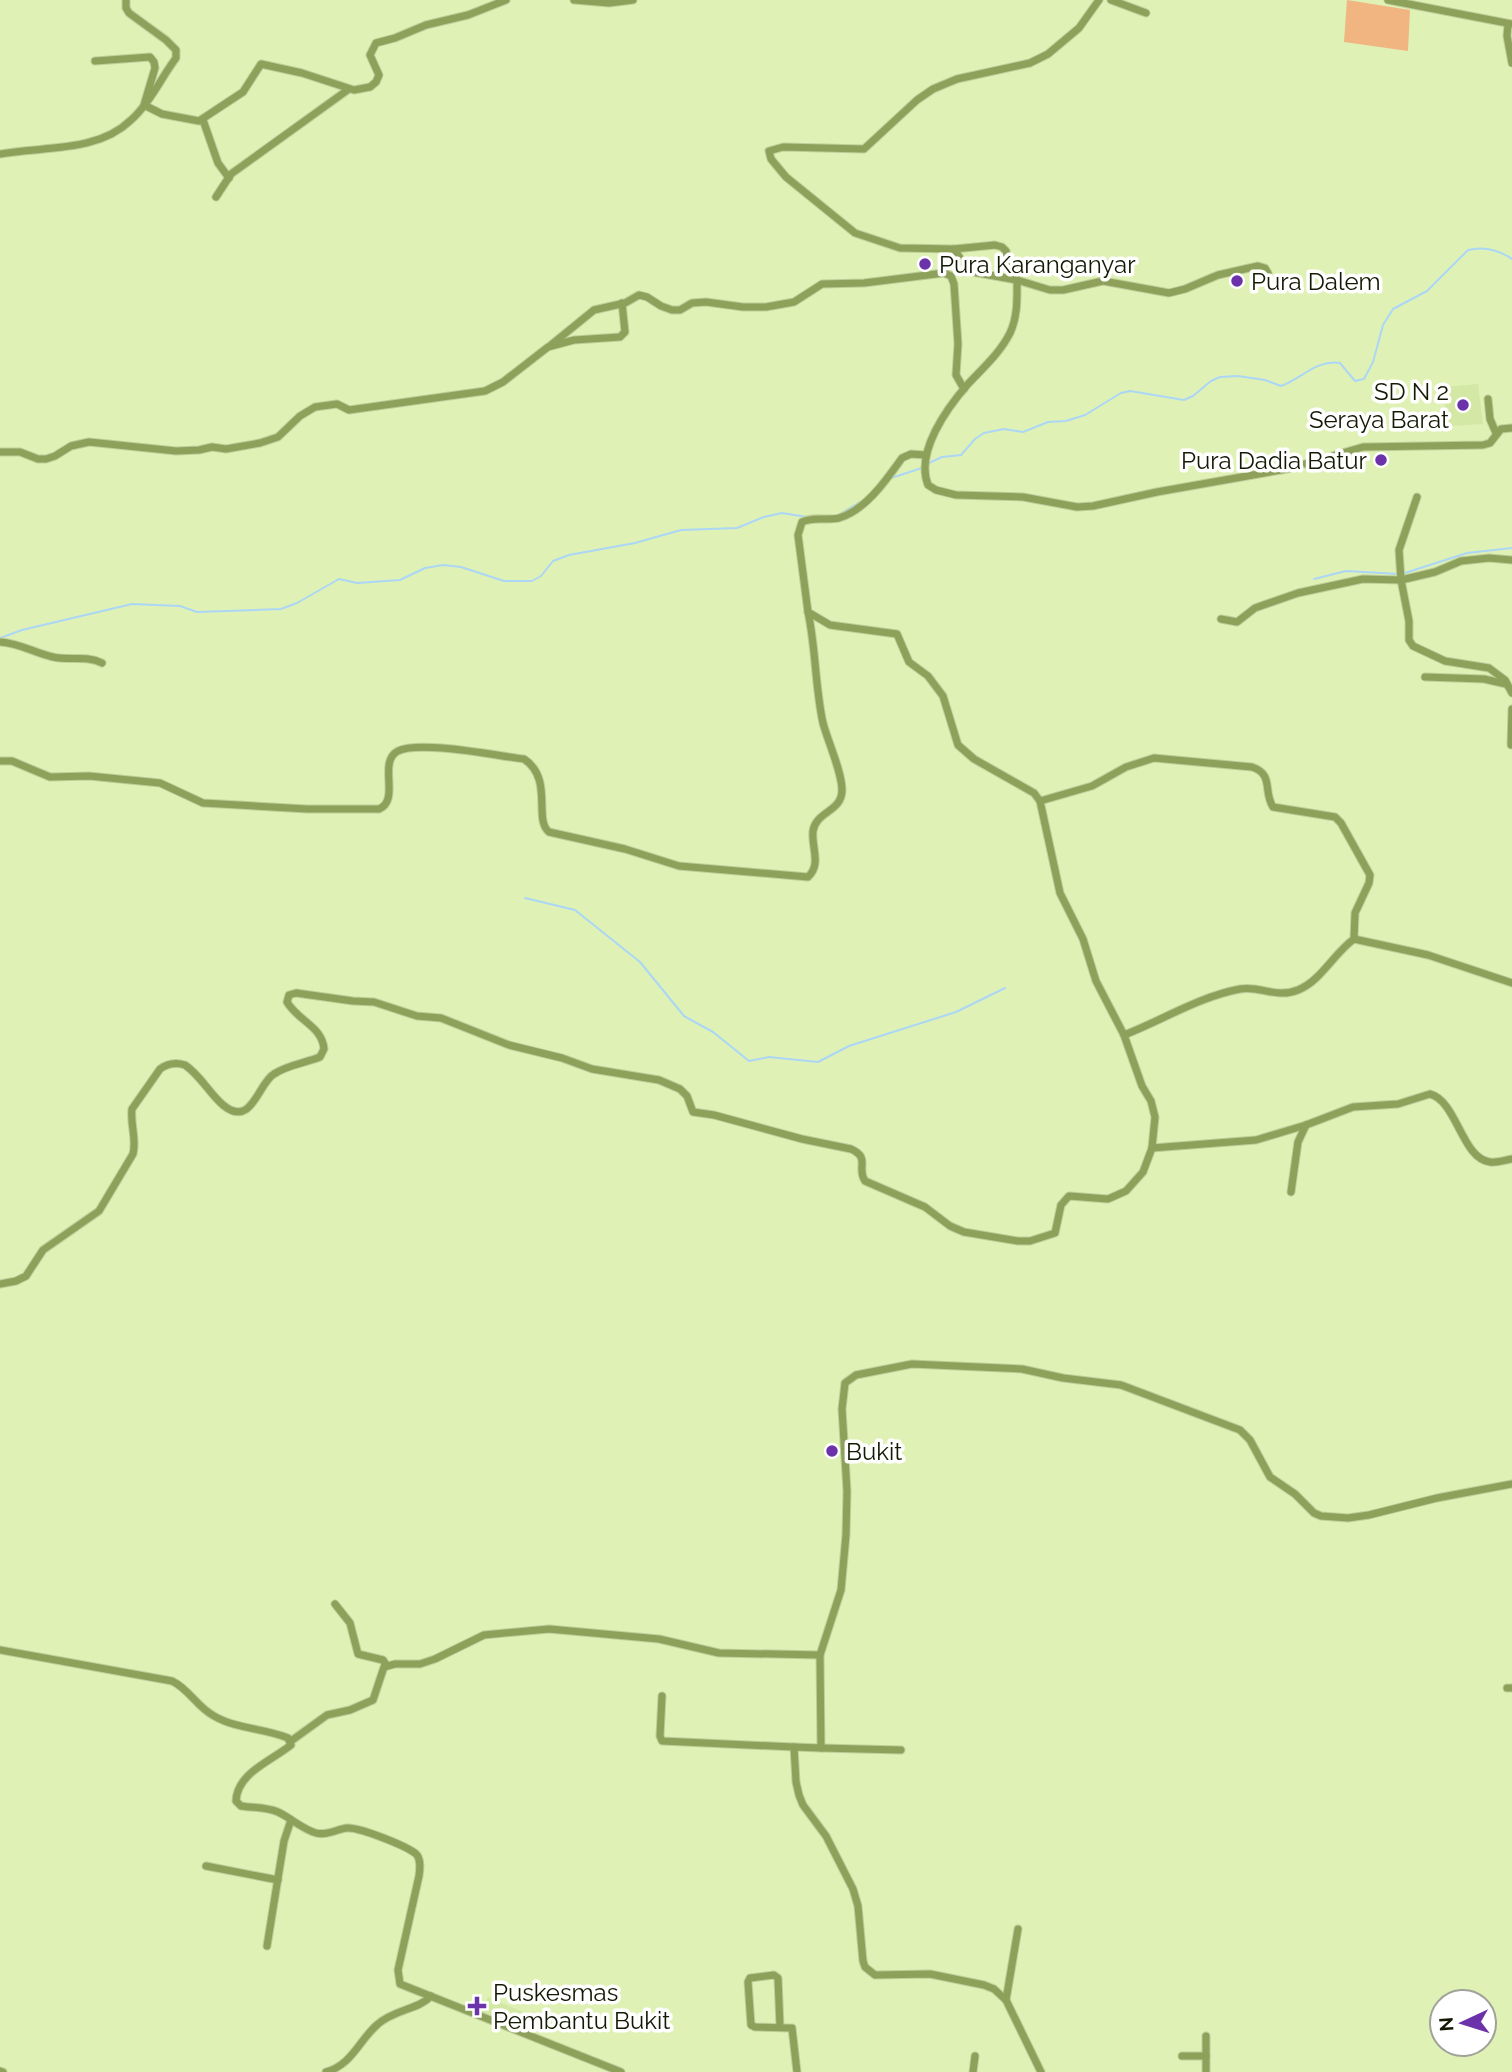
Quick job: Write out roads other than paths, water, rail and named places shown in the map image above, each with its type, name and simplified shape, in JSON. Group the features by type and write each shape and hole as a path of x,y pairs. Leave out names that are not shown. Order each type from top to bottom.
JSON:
{"street":[{"path":"0,154 85,144 125,126 144,105 176,58 177,50 133,18 125,8 126,0"},
{"path":"144,105 162,114 203,120 248,88 261,64 314,76 349,89 365,89 376,82 379,75 370,55 376,43 419,27 468,15 506,0"},
{"path":"574,0 609,3 633,0"},
{"path":"1111,0 1146,13"},
{"path":"1388,0 1510,24 1507,33 1512,64"},
{"path":"1096,3 1079,28 1058,47 1034,62 957,79 924,94 864,149 783,147 769,150 771,159 786,177 855,233 900,248 954,249 995,245 1006,251 1009,265 1017,280 1017,311 1012,330 1001,348 964,389 928,445 923,466 926,481 931,487 956,495 1023,497 1077,507 1287,469 1363,447 1483,445 1490,443 1501,429 1512,428"},
{"path":"95,61 146,56 152,59 155,68 144,105"},
{"path":"216,197 229,178 349,89"},
{"path":"203,120 218,163 229,178"},
{"path":"954,249 972,272 1017,280 1050,290 1063,290 1103,281 1169,293 1218,275 1258,266 1265,268 1268,273"},
{"path":"0,452 20,452 38,459 51,458 71,446 89,442 176,451 243,447 278,437 300,416 315,407 337,404 349,410 485,391 503,382 594,310 622,303 633,296 642,295 672,310 692,303 706,302 766,307 794,302 822,284 864,283 941,273 951,276 954,284 958,344 957,380 964,389"},
{"path":"548,348 574,340 620,337 625,332 622,303"},
{"path":"1488,399 1490,419 1496,433"},
{"path":"0,761 12,761 50,777 89,776 160,783 203,803 307,809 379,809 387,801 389,763 396,752 408,748 426,748 524,759 531,764 539,777 543,825 549,832 625,849 679,866 808,877 814,872 816,862 813,832 817,819 835,809 841,800 842,789 823,722 798,535 802,522 807,519 837,518 862,505 902,458 911,454 925,455"},
{"path":"1417,497 1399,550 1409,640 1413,646 1445,661 1489,668 1511,690"},
{"path":"1222,619 1237,622 1253,609 1271,601 1354,580 1401,580 1435,572 1461,561 1489,558 1512,560"},
{"path":"0,1284 26,1276 43,1250 99,1211 135,1145 132,1109 165,1065 186,1065 225,1107 246,1110 271,1075 320,1057 324,1049 319,1032 296,1015 287,1002 289,995 296,993 374,1002 417,1016 441,1017 509,1045 562,1058 592,1069 659,1080 680,1089 687,1096 693,1112 857,1151 862,1157 862,1177 865,1181 925,1207 950,1226 964,1232 1030,1241 1055,1233 1061,1205 1066,1198 1074,1195 1108,1199 1121,1195 1143,1172 1152,1148 1153,1107 1139,1079 1124,1035 1096,981 1083,939 1060,893 1040,801 1034,793 974,760 958,745 943,696 928,676 909,662 897,634 830,625 808,612"},
{"path":"0,642 13,642 54,658 95,659 102,663"},
{"path":"1424,677 1484,679 1501,682 1511,690"},
{"path":"1511,745 1512,709"},
{"path":"1040,801 1081,790 1126,767 1154,758 1252,767 1265,774 1269,801 1273,807 1335,817 1369,870 1370,879 1355,913 1354,939 1317,976 1297,991 1273,993 1251,988 1236,989 1197,1001 1124,1035"},
{"path":"1354,939 1428,955 1512,983"},
{"path":"1152,1148 1256,1140 1353,1107 1398,1104 1425,1095 1434,1095 1441,1100 1473,1150 1484,1160 1492,1163 1512,1158"},
{"path":"1291,1192 1296,1154 1306,1125"},
{"path":"821,1748 820,1655 841,1590 847,1511 843,1393 845,1383 856,1375 892,1366 935,1364 1022,1369 1063,1378 1121,1385 1240,1430 1250,1440 1270,1477 1321,1516 1348,1518 1369,1515 1437,1498 1512,1484"},
{"path":"335,1604 350,1623 358,1654 383,1660 387,1666"},
{"path":"621,2072 605,2069 403,1986 398,1977 419,1876 417,1856 410,1849 360,1830 347,1828 322,1834 314,1833 266,1808 241,1807 236,1797 241,1784 249,1775 291,1745 291,1741 327,1715 350,1710 373,1700 382,1670 387,1666 420,1664 484,1635 549,1629 659,1639 719,1653 820,1655"},
{"path":"0,1650 172,1681 215,1717 231,1724 283,1736 291,1741"},
{"path":"662,1696 662,1741 901,1750"},
{"path":"794,1746 799,1796 831,1845 856,1898 865,1967 875,1975 930,1974 994,1989 1006,2000 1041,2072"},
{"path":"267,1946 284,1842 291,1820"},
{"path":"206,1866 278,1880"},
{"path":"1006,2000 1018,1929"},
{"path":"780,2027 778,1978 774,1975 750,1978 751,2025 755,2027 780,2027 791,2027 797,2072"},
{"path":"326,2072 343,2065 375,2026 391,2014 419,2005 431,1996"},
{"path":"1206,2036 1206,2072"},
{"path":"973,2072 975,2056"},
{"path":"1182,2056 1206,2056"}],"waterway":[{"path":"929,463 942,457 961,455 984,433 1004,429 1023,432 1048,422 1066,421 1085,415 1121,393 1130,391 1184,400 1220,377 1238,376 1265,380 1281,386 1316,367 1332,363 1340,363 1355,381 1364,379 1373,362 1383,325 1393,309 1427,291 1468,250 1491,250 1512,259"},
{"path":"891,478 922,468"},
{"path":"840,514 865,499"},
{"path":"0,638 22,630 132,604 180,606 197,612 281,609 339,579 357,583 400,580 425,568 443,565 461,567 504,581 532,581 541,576 553,561 569,555 635,543 681,530 737,528 782,513 807,517"},
{"path":"1405,573 1467,553 1512,548"},
{"path":"1314,579 1346,571 1399,574"},
{"path":"525,898 575,910 640,962 684,1016 713,1032 749,1061 769,1057 818,1062 849,1046 956,1012 1005,988"}],"place":[{"name":"Pura Karanganyar","path":"925,264"},
{"name":"Pura Dalem","path":"1237,281"},
{"name":"SD N 2 Seraya Barat","path":"1463,405"},
{"name":"Pura Dadia Batur","path":"1381,460"},
{"name":"Bukit","path":"832,1451"},
{"name":"Puskesmas Pembantu Bukit","path":"477,2006"}]}
